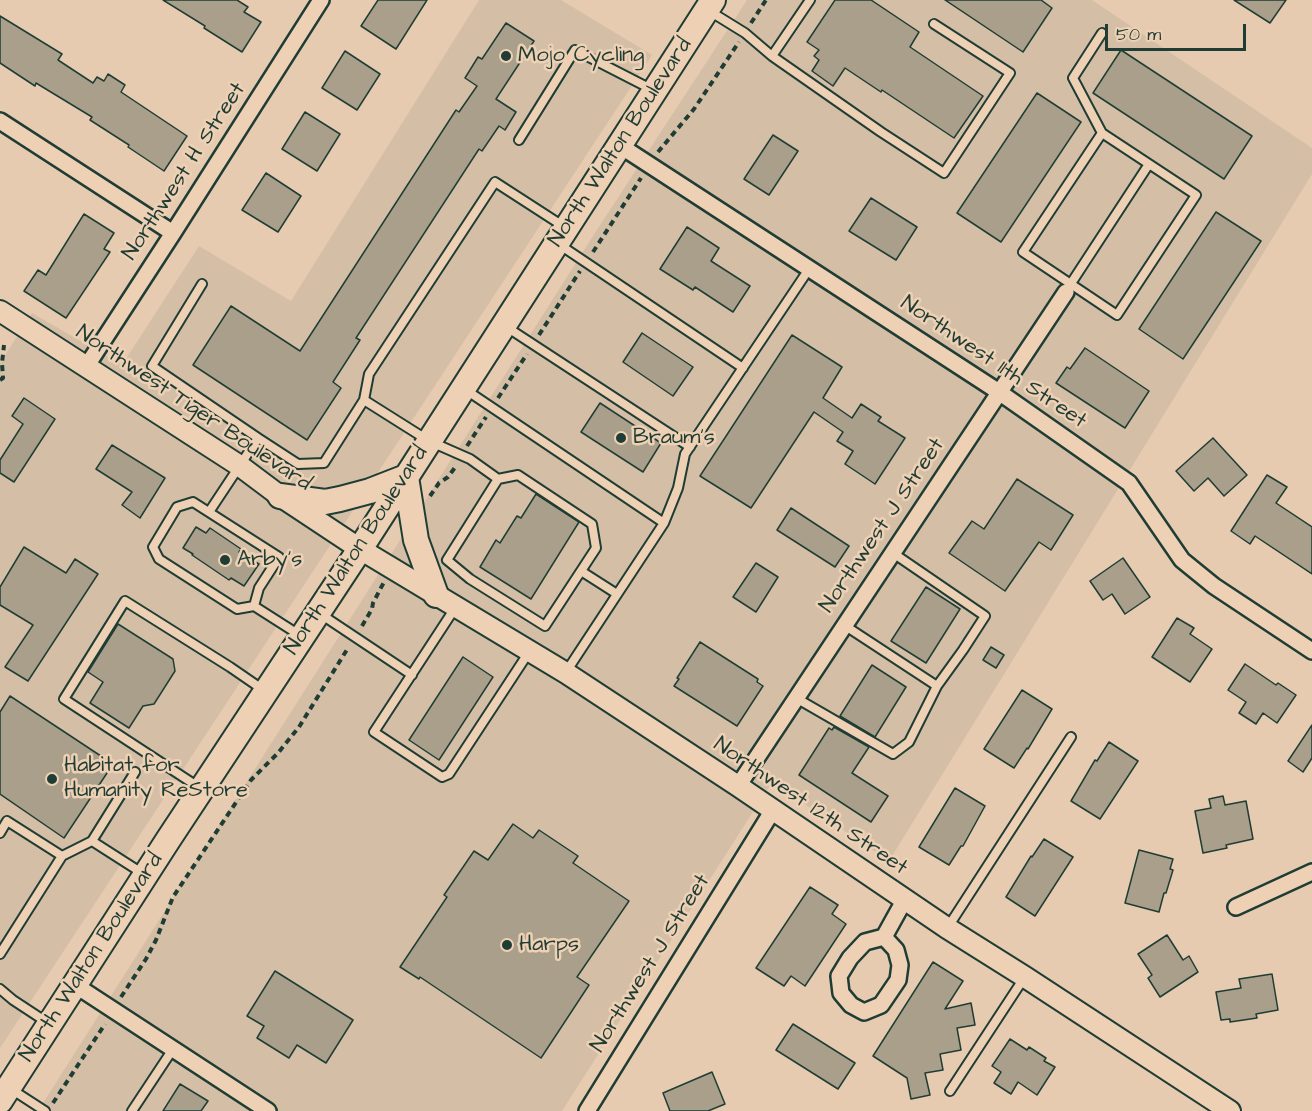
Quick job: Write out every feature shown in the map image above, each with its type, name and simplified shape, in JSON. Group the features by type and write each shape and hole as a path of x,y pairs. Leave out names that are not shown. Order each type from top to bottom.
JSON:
{"main road":[{"name":"North Walton Boulevard","path":"4,1094 201,789 360,549 710,5"},
{"path":"280,496 325,502 370,491 406,477 416,540 446,601"}],"street":[{"name":"Northwest H Street","path":"86,367 321,0"},
{"path":"0,121 173,233"},
{"name":"Northwest 11th Street","path":"619,146 999,392 1130,483 1182,560 1214,586 1312,651"},
{"name":"Northwest J Street","path":"738,786 1068,288"},
{"name":"Northwest Tiger Boulevard","path":"0,311 240,466 280,496 360,549"},
{"name":"Northwest 12th Street","path":"360,549 566,673 947,928 1025,976 1229,1111"},
{"name":"Northwest J Street","path":"587,1111 773,810"},
{"path":"1236,907 1312,873"},
{"path":"884,936 896,950 900,965 898,980 881,1005 864,1012 851,1005 841,993 839,976 850,958 865,942 884,936 905,899"},
{"path":"75,985 268,1111"}],"lane":[{"path":"772,56 810,0"},
{"path":"710,5 772,56 944,173 1011,73 934,24"},
{"path":"1102,33 1073,78 1102,133 1196,195 1117,315 1068,288 1023,252 1102,133"},
{"path":"519,140 575,50 654,90"},
{"path":"1068,288 1149,164"},
{"path":"202,284 152,366 298,464 324,463 364,400 369,374 495,182 561,235 586,262 743,368"},
{"path":"566,673 664,523 678,488 685,454 809,269"},
{"path":"503,325 690,447"},
{"path":"463,388 664,523"},
{"path":"364,400 429,441 462,456 498,479 518,475 592,524 596,548 545,626 470,579 447,560 498,479"},
{"path":"209,512 258,438"},
{"path":"254,606 259,588 279,557 193,502 177,507 153,547 159,559 237,609 254,606 302,637"},
{"path":"796,698 893,754 909,742 937,686 985,616 893,553"},
{"path":"581,571 618,594"},
{"path":"201,789 64,699 125,601 266,692"},
{"path":"446,601 412,675 374,732 442,777 449,774 530,651"},
{"path":"318,613 412,675"},
{"path":"844,625 937,686"},
{"path":"947,928 1071,737"},
{"path":"0,954 62,856 92,841 135,772"},
{"path":"0,833 7,821 62,856"},
{"path":"92,841 146,875"},
{"path":"950,1091 1025,976"},
{"path":"0,990 50,1024"},
{"path":"132,1111 173,1049"},
{"path":"4,1094 46,1111"}],"path":[{"path":"663,145 694,109 766,0"},
{"path":"428,500 430,494 439,483 448,477 462,456 638,183"},
{"path":"0,380 3,378 4,345"},
{"path":"362,625 381,589"},
{"path":"46,1111 152,949 173,897 251,780 278,753 299,727 348,647"}],"shaded area":[{"path":"479,0 561,0 652,55 0,1048 0,363 32,313 122,365 199,246 291,301"},
{"path":"747,0 1092,0 1312,148 1312,174 889,861 772,782 562,1111 38,1111 591,239"}],"building":[{"path":"163,0 237,0 248,7 244,12 261,22 242,52"},
{"path":"378,0 427,0 396,49 361,26"},
{"path":"835,0 871,0 919,32 910,47 983,96 954,138 845,68 833,86 812,71 819,60 814,56 819,50 807,42"},
{"path":"945,0 1041,0 1052,8 1023,52"},
{"path":"1234,0 1286,0 1270,23"},
{"path":"0,16 62,54 58,60 93,83 97,77 104,81 108,74 125,85 121,92 187,136 164,171 90,120 92,117 36,83 35,86 0,63"},
{"path":"506,23 534,41 496,99 516,112 505,130 499,126 482,151 479,149 356,338 360,340 333,382 341,388 307,440 193,365 231,306 300,351 456,110 459,112 477,86 465,78 478,57 482,59"},
{"path":"1121,50 1252,136 1224,179 1093,93"},
{"path":"345,51 380,74 357,110 322,88"},
{"path":"1037,93 1081,122 1001,242 957,213"},
{"path":"305,112 340,134 317,171 282,149"},
{"path":"773,135 798,151 769,195 744,179"},
{"path":"266,173 301,196 278,232 242,210"},
{"path":"871,198 917,227 896,260 849,231"},
{"path":"1216,212 1261,241 1183,359 1139,329"},
{"path":"84,214 114,233 104,249 110,252 66,318 24,291 38,270 46,275"},
{"path":"687,227 719,248 711,261 750,286 733,312 695,287 693,290 660,269"},
{"path":"642,333 693,367 673,396 623,362"},
{"path":"792,335 842,367 823,398 852,418 861,404 881,417 878,421 905,438 875,484 845,464 853,451 837,441 843,432 814,412 751,508 700,476"},
{"path":"1085,348 1149,391 1125,428 1056,383 1067,367 1070,369"},
{"path":"24,398 55,419 14,482 0,473 0,460 23,424 12,416"},
{"name":"Braum's","path":"600,403 661,443 643,472 581,432"},
{"path":"1213,438 1247,475 1224,496 1208,478 1194,491 1176,471"},
{"path":"112,445 165,478 140,518 122,505 132,492 96,469"},
{"path":"1267,475 1287,487 1276,503 1312,527 1312,574 1255,536 1250,544 1231,531"},
{"path":"1017,479 1073,515 1051,550 1039,542 1005,591 949,553 972,521 984,529"},
{"path":"536,494 579,522 531,599 480,567 496,540 500,543 517,516 521,518"},
{"path":"791,508 849,546 835,567 777,530"},
{"name":"Arby's","path":"196,527 206,533 210,528 241,549 239,552 259,564 244,586 231,578 229,580 183,548"},
{"path":"24,547 66,573 75,559 98,574 28,681 5,667 33,625 0,605 0,587"},
{"path":"1123,558 1150,597 1125,614 1112,594 1103,600 1090,581"},
{"path":"756,563 778,577 756,612 733,597"},
{"path":"926,587 960,609 926,663 891,641"},
{"path":"1177,618 1194,628 1190,634 1212,649 1190,682 1152,657"},
{"path":"118,624 173,659 175,671 154,704 143,706 129,728 90,703 103,682 88,672"},
{"path":"700,642 758,679 757,682 763,686 737,726 674,686"},
{"path":"991,647 1004,655 996,668 983,660"},
{"path":"463,657 493,677 439,760 409,740"},
{"path":"1245,664 1276,685 1278,683 1296,695 1277,723 1263,713 1256,724 1239,713 1246,702 1228,690"},
{"path":"872,665 906,687 875,737 840,716"},
{"path":"1022,690 1052,709 1014,768 984,749"},
{"name":"Habitat for Humanity ReStore","path":"10,696 113,764 64,838 0,794 0,712"},
{"path":"1312,725 1312,758 1303,772 1288,761"},
{"path":"834,727 869,747 852,773 888,796 871,822 799,775 829,728 832,730"},
{"path":"1109,742 1138,761 1100,819 1071,801 1095,760 1097,761"},
{"path":"955,788 985,806 963,846 949,865 919,847"},
{"path":"1223,796 1225,805 1246,801 1253,839 1203,853 1195,811 1211,808 1209,799"},
{"name":"Harps","path":"513,824 533,838 539,830 578,856 573,863 629,901 577,977 589,985 541,1058 420,977 419,979 400,967 447,897 444,895 474,851 488,860"},
{"path":"1044,839 1073,857 1035,916 1006,897"},
{"path":"1139,850 1173,859 1170,869 1173,870 1159,912 1125,903"},
{"path":"810,887 838,905 832,914 846,924 805,986 791,976 784,986 756,968"},
{"path":"1167,935 1183,960 1189,956 1198,972 1160,997 1148,978 1152,975 1138,954"},
{"path":"933,962 963,981 945,1009 971,1003 975,1025 957,1028 961,1050 940,1054 943,1070 925,1073 930,1095 911,1099 907,1078 873,1056"},
{"path":"275,971 353,1020 326,1063 297,1045 289,1058 257,1038 264,1026 247,1016"},
{"path":"1272,974 1278,1010 1256,1014 1257,1018 1230,1022 1230,1019 1221,1020 1216,992 1241,988 1239,979"},
{"path":"793,1024 855,1063 838,1089 776,1050"},
{"path":"1010,1039 1027,1050 1029,1047 1046,1058 1044,1061 1055,1067 1037,1095 1018,1082 1011,1094 994,1083 1001,1072 992,1066"},
{"path":"712,1072 725,1104 708,1111 670,1111 663,1093"},
{"path":"180,1084 208,1101 201,1111 163,1111"}],"place":[{"name":"Mojo Cycling","path":"506,56"},
{"name":"Braum's","path":"621,438"},
{"name":"Arby's","path":"225,560"},
{"name":"Habitat for Humanity ReStore","path":"52,779"},
{"name":"Harps","path":"507,945"}]}
